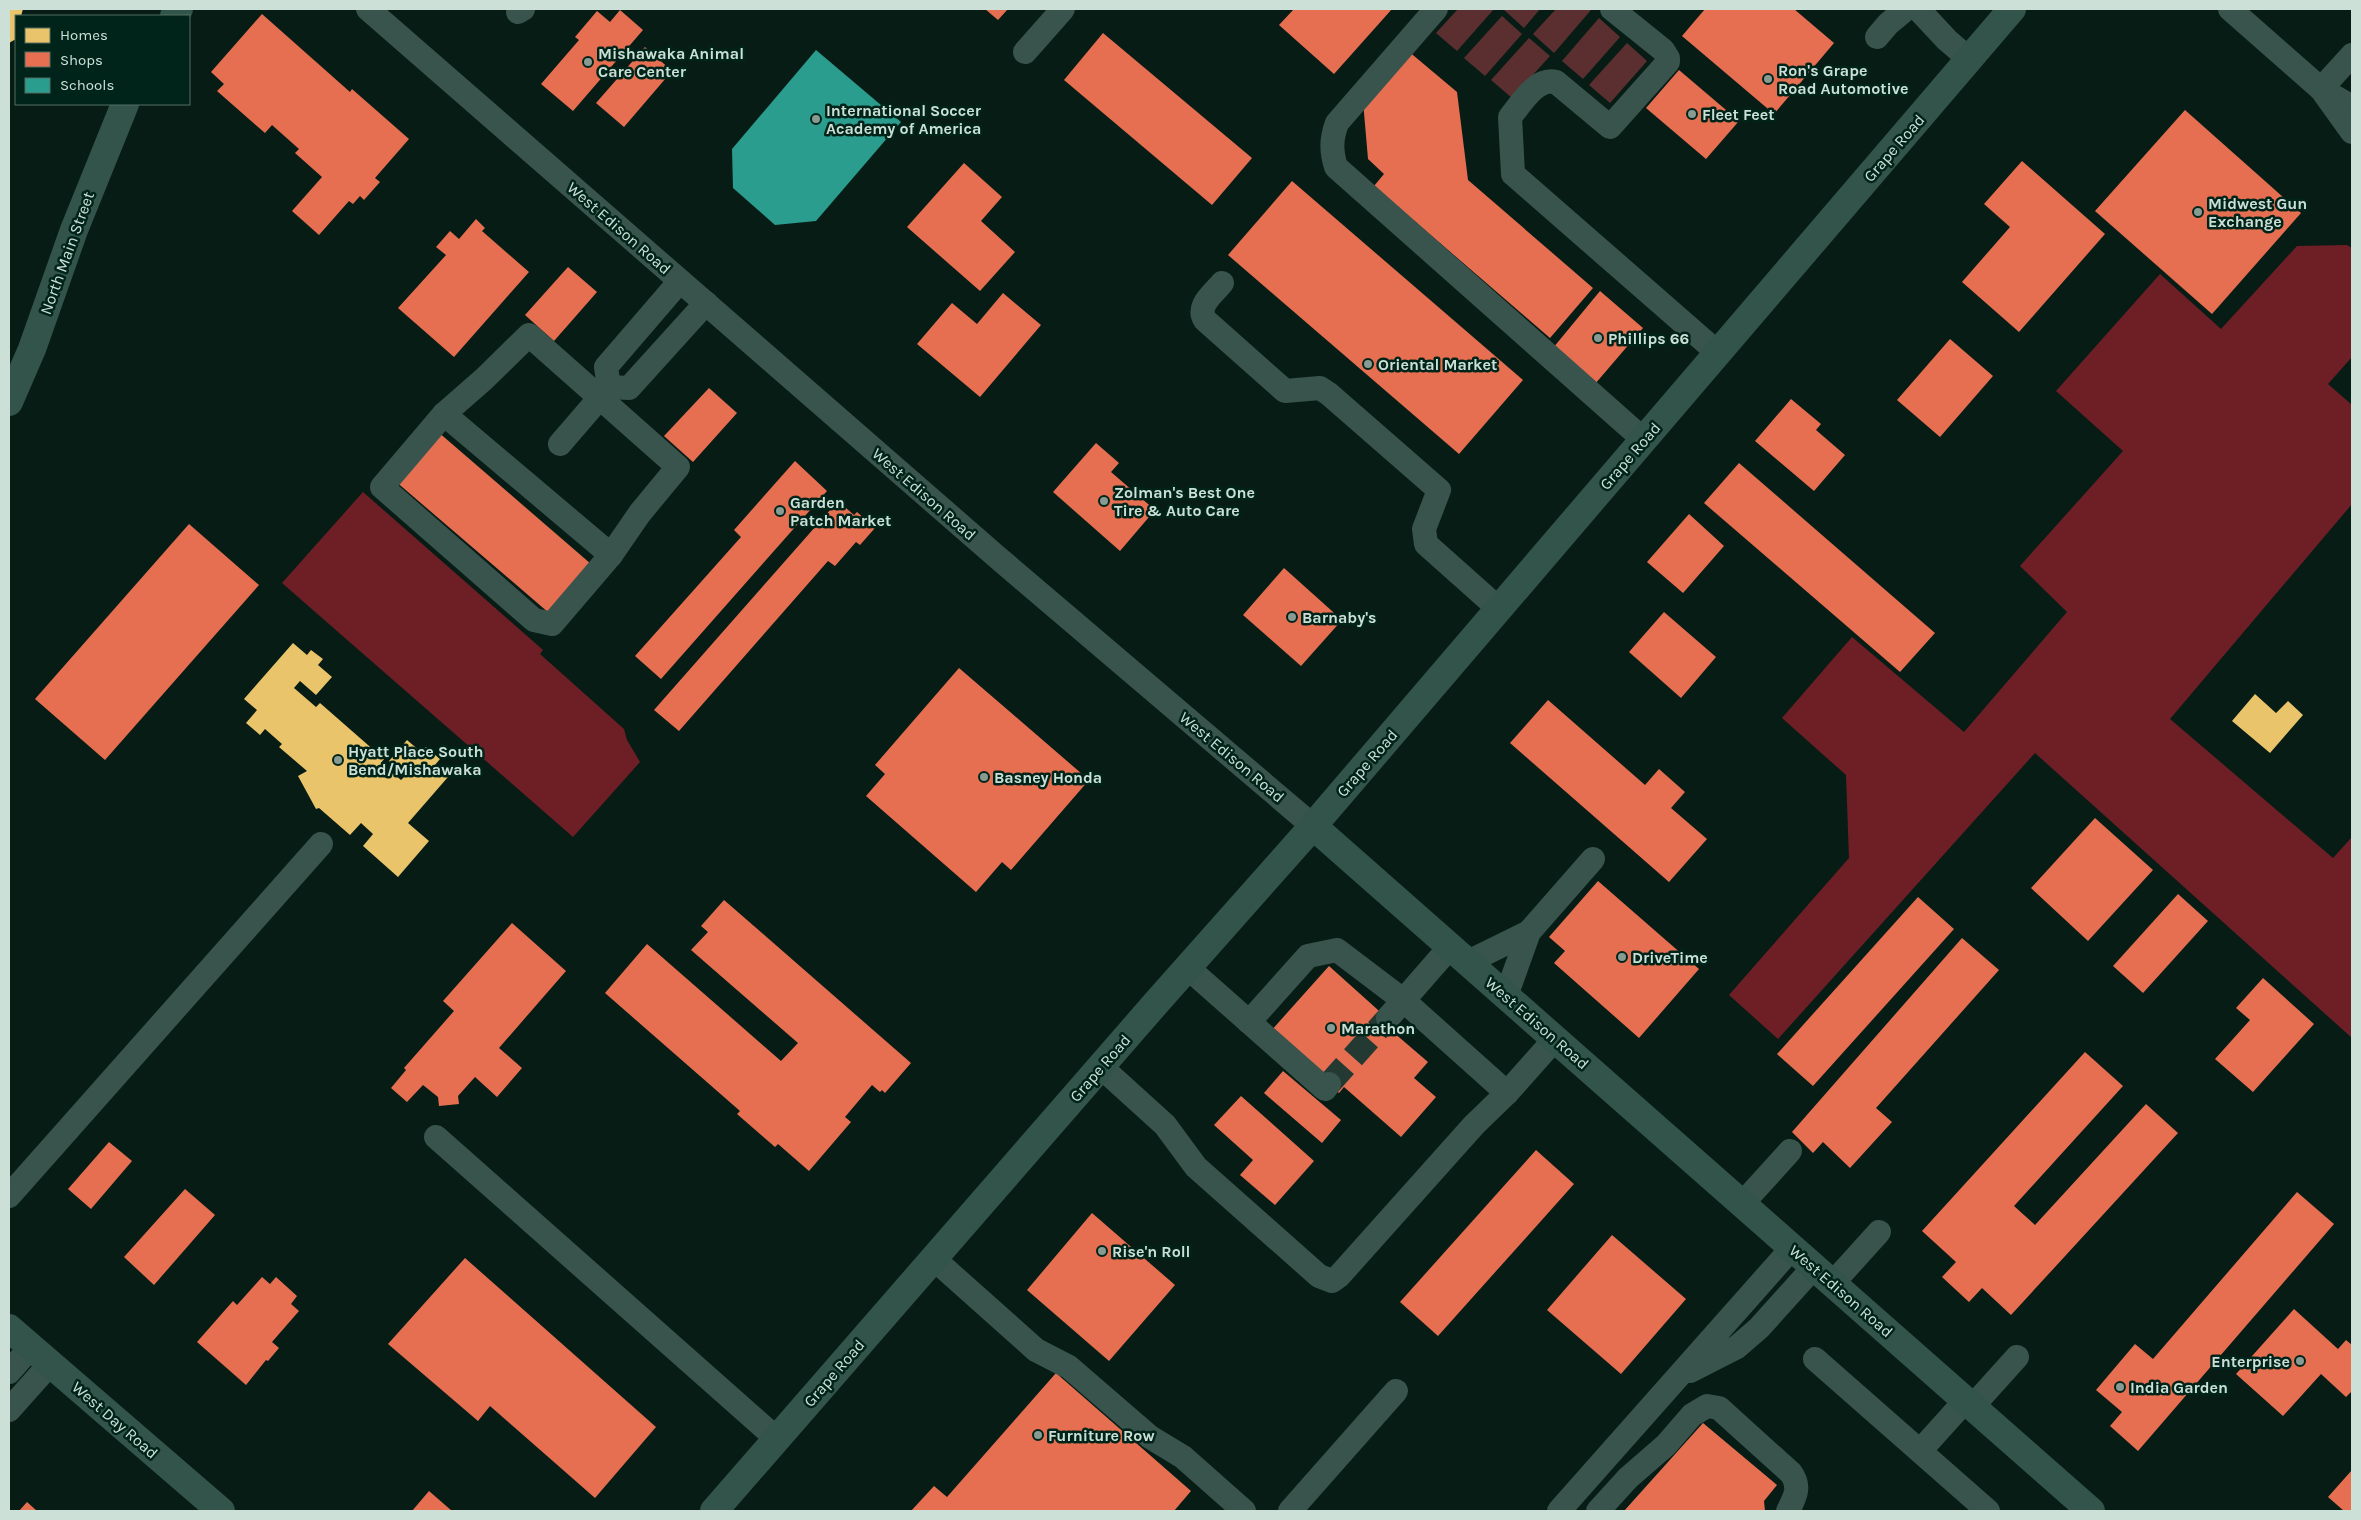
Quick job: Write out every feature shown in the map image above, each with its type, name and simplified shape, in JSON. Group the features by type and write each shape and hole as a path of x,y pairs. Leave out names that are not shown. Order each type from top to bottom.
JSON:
{"main road":[{"name":"Grape Road","path":"714,1511 1100,1067 1313,826 2012,9"},
{"name":"North Main Street","path":"9,402 32,348 74,230 125,105"},
{"name":"West Edison Road","path":"1313,826 2091,1511"},
{"name":"West Day Road","path":"9,1328 221,1511"}],"street":[{"name":"West Edison Road","path":"368,9 997,557 1313,826"},
{"path":"1025,52 1063,9"},
{"path":"1436,9 1337,123 1332,134 1331,146 1336,168 1644,440"},
{"path":"1612,9 1663,50 1668,58 1665,65 1610,127 1556,82 1545,82 1536,86 1510,117 1513,174 1718,353"},
{"path":"1877,36 1906,9"},
{"path":"1918,9 1947,40 1969,59"},
{"path":"2230,9 2321,89 2352,106"},
{"path":"2321,89 2352,55"},
{"path":"2321,89 2352,132"},
{"path":"560,444 604,392 606,367 680,281"},
{"path":"1222,283 1202,308 1201,314 1205,320 1285,391 1292,392 1320,388 1329,394 1439,490 1424,529 1426,544 1499,609"},
{"path":"604,392 630,388 706,303"},
{"path":"529,335 604,392 678,467 640,513 611,555 552,624 534,620 382,487 444,414 484,379 529,335"},
{"path":"444,414 611,555"},
{"path":"9,1196 321,844"},
{"path":"1506,996 1529,932 1593,858"},
{"path":"1388,1018 1403,1000 1459,955 1529,932"},
{"path":"1249,1022 1308,956 1337,950 1403,1000 1507,1094"},
{"path":"1188,968 1325,1089 1329,1084"},
{"path":"1100,1067 1165,1125 1196,1167 1319,1276 1332,1281 1344,1270 1474,1124 1507,1094 1555,1040"},
{"path":"436,1138 777,1439"},
{"path":"1742,1204 1790,1151"},
{"path":"1679,1376 1737,1347 1823,1275 1879,1232"},
{"path":"1559,1511 1792,1248"},
{"path":"934,1259 1036,1350 1069,1367 1150,1437 1183,1457 1244,1511"},
{"path":"9,1372 40,1355"},
{"path":"9,1410 40,1355"},
{"path":"1920,1451 2017,1357"},
{"path":"1815,1359 1988,1511"},
{"path":"1290,1511 1396,1390"},
{"path":"1598,1511 1628,1478 1666,1445 1692,1415 1707,1406 1719,1408 1791,1473 1796,1480 1798,1488 1788,1511"}],"shaded area":[{"path":"1458,9 1494,9 1457,51 1436,33"},
{"path":"1503,9 1540,9 1524,28"},
{"path":"1556,9 1591,10 1554,53 1533,34"},
{"path":"1502,16 1522,34 1485,76 1464,58"},
{"path":"1599,18 1620,37 1583,79 1562,61"},
{"path":"1529,38 1550,56 1512,98 1491,80"},
{"path":"1627,43 1647,61 1610,103 1589,85"},
{"path":"2347,245 2352,248 2352,357 2328,384 2352,405 2352,504 2170,719 2333,858 2352,837 2352,1038 2035,753 1778,1039 1729,995 1849,858 1846,775 1782,718 1852,637 1964,732 2067,612 2020,566 2123,451 2056,391 2160,274 2221,329 2297,246"},
{"path":"363,492 543,650 540,654 624,729 627,740 640,762 573,837 282,583"}],"building: Homes":[{"path":"9,9 23,9 21,15 15,15 15,40 9,43"},
{"name":"Hyatt Place South Bend/Mishawaka","path":"293,643 307,655 311,650 323,659 318,665 332,677 316,695 300,681 294,688 316,707 320,703 384,759 381,763 401,780 406,775 389,761 407,740 421,752 426,747 440,759 435,765 448,777 408,823 429,841 398,877 363,846 373,834 361,823 350,835 319,808 316,809 298,776 307,771 279,747 282,744 265,729 260,735 246,723 257,710 244,699"},
{"path":"2255,694 2276,713 2288,701 2303,715 2270,753 2232,721"}],"building: Shops":[{"path":"985,9 1008,9 998,20"},
{"path":"1294,9 1392,9 1334,74 1279,25"},
{"name":"Ron's Grape Road Automotive","path":"1705,9 1794,9 1834,43 1774,114 1682,36"},
{"name":"Mishawaka Animal Care Center","path":"620,10 643,30 573,111 541,84 579,40 575,37 597,11 610,22"},
{"path":"262,14 350,92 352,89 409,139 375,178 380,182 364,200 360,196 353,204 349,201 319,235 292,211 322,177 295,153 299,149 272,125 265,133 217,91 224,84 211,72"},
{"path":"1103,33 1252,158 1212,205 1064,80"},
{"path":"645,47 672,71 624,127 596,103"},
{"path":"1407,50 1457,92 1468,180 1593,288 1550,338 1374,186 1384,174 1368,159 1363,101"},
{"name":"Fleet Feet","path":"1679,70 1739,121 1706,159 1646,108"},
{"name":"Midwest Gun Exchange","path":"2185,110 2301,213 2212,314 2095,211"},
{"path":"2022,161 2105,234 2019,332 1962,282 2010,227 1984,204"},
{"path":"964,163 1002,197 981,221 1015,252 980,291 907,227"},
{"path":"1292,181 1523,380 1459,454 1228,255"},
{"path":"476,219 485,228 482,231 529,272 454,357 398,308 446,255 436,247 450,231 459,239"},
{"path":"568,267 597,292 554,341 525,315"},
{"name":"Phillips 66","path":"1600,291 1643,328 1595,384 1553,348"},
{"path":"1003,293 1041,325 980,397 917,344 952,303 977,324"},
{"path":"1950,339 1993,376 1940,437 1897,400"},
{"path":"709,388 737,413 693,462 664,436"},
{"path":"1791,399 1821,424 1816,430 1845,455 1814,491 1755,441"},
{"path":"437,431 591,564 549,613 394,480"},
{"name":"Zolman's Best One Tire & Auto Care","path":"1096,443 1119,463 1111,472 1155,510 1120,551 1053,492"},
{"path":"795,461 827,491 661,679 635,656 741,537 734,530"},
{"path":"1739,463 1935,633 1900,672 1704,503"},
{"path":"838,501 854,515 857,512 875,528 860,545 856,542 835,566 828,561 679,731 654,710"},
{"path":"1689,514 1724,546 1683,593 1647,562"},
{"path":"189,524 259,585 105,760 35,699"},
{"name":"Barnaby's","path":"1284,568 1342,620 1301,666 1243,615"},
{"path":"1664,612 1716,657 1681,698 1629,652"},
{"name":"Basney Honda","path":"959,668 1089,780 1011,870 1002,862 976,892 866,796 885,774 875,765"},
{"path":"1548,700 1645,785 1659,769 1685,792 1671,808 1707,839 1669,882 1510,743"},
{"path":"2095,818 2153,870 2088,941 2031,888"},
{"name":"DriveTime","path":"1598,881 1699,969 1639,1038 1554,963 1565,951 1549,937"},
{"path":"2178,894 2208,921 2143,993 2113,966"},
{"path":"1918,897 1954,929 1813,1086 1777,1054"},
{"path":"724,900 911,1063 885,1093 882,1090 880,1092 872,1085 845,1117 851,1122 809,1171 778,1144 775,1147 737,1114 740,1111 605,993 647,944 781,1061 798,1043 691,950 708,932 701,926"},
{"path":"512,923 566,971 499,1048 522,1068 497,1097 475,1077 458,1096 459,1104 439,1106 438,1097 423,1085 407,1102 391,1088 406,1070 404,1068 454,1011 443,1001"},
{"path":"1962,938 1999,970 1876,1108 1892,1122 1850,1168 1823,1142 1813,1153 1792,1132"},
{"path":"1329,966 1397,1027 1393,1032 1428,1062 1414,1078 1436,1097 1401,1137 1344,1087 1339,1093 1270,1032"},
{"path":"2263,978 2314,1024 2253,1092 2215,1059 2250,1020 2236,1008"},
{"path":"2085,1052 2123,1086 2014,1206 2035,1225 2146,1104 2178,1133 2011,1315 1982,1288 1969,1302 1942,1277 1956,1262 1922,1231"},
{"path":"1283,1071 1341,1120 1322,1143 1264,1093"},
{"path":"1241,1096 1314,1161 1275,1205 1240,1175 1253,1160 1214,1125"},
{"path":"109,1142 132,1161 91,1209 68,1189"},
{"path":"1536,1150 1574,1184 1438,1336 1400,1302"},
{"path":"185,1189 215,1215 154,1285 124,1257"},
{"path":"2297,1192 2334,1224 2138,1451 2110,1426 2122,1412 2096,1390 2135,1344 2153,1359"},
{"path":"1092,1213 1175,1285 1109,1361 1027,1290"},
{"path":"1612,1235 1686,1299 1621,1374 1547,1310"},
{"path":"465,1258 656,1427 595,1498 490,1406 478,1421 388,1344"},
{"path":"262,1277 270,1284 276,1277 297,1296 291,1304 299,1311 272,1342 279,1348 268,1361 266,1360 246,1385 197,1342 233,1301 237,1305"},
{"name":"Enterprise","path":"2294,1309 2338,1349 2346,1340 2352,1345 2352,1391 2346,1397 2321,1374 2283,1416 2236,1374"},
{"path":"1056,1373 1191,1491 1174,1511 911,1511 934,1486 947,1497"},
{"path":"1703,1423 1777,1485 1764,1501 1765,1511 1624,1511"},
{"path":"2352,1470 2352,1511 2344,1511 2328,1497"},
{"path":"429,1491 452,1511 412,1511"},
{"path":"27,1502 37,1511 19,1511"}],"building: Schools":[{"path":"816,50 901,122 816,221 775,225 733,188 732,149"}],"tunnel":[{"path":"1329,1084 1388,1018"}],"place":[{"name":"Mishawaka Animal Care Center","path":"588,62"},
{"name":"Ron's Grape Road Automotive","path":"1768,79"},
{"name":"Fleet Feet","path":"1692,114"},
{"name":"International Soccer Academy of America","path":"816,119"},
{"name":"Midwest Gun Exchange","path":"2198,212"},
{"name":"Phillips 66","path":"1598,338"},
{"name":"Oriental Market","path":"1368,364"},
{"name":"Zolman's Best One Tire & Auto Care","path":"1104,501"},
{"name":"Garden Patch Market","path":"780,511"},
{"name":"Barnaby's","path":"1292,617"},
{"name":"Hyatt Place South Bend/Mishawaka","path":"338,760"},
{"name":"Basney Honda","path":"984,777"},
{"name":"DriveTime","path":"1622,957"},
{"name":"Marathon","path":"1331,1028"},
{"name":"Rise'n Roll","path":"1102,1251"},
{"name":"Enterprise","path":"2300,1361"},
{"name":"India Garden","path":"2120,1387"},
{"name":"Furniture Row","path":"1038,1435"}]}
